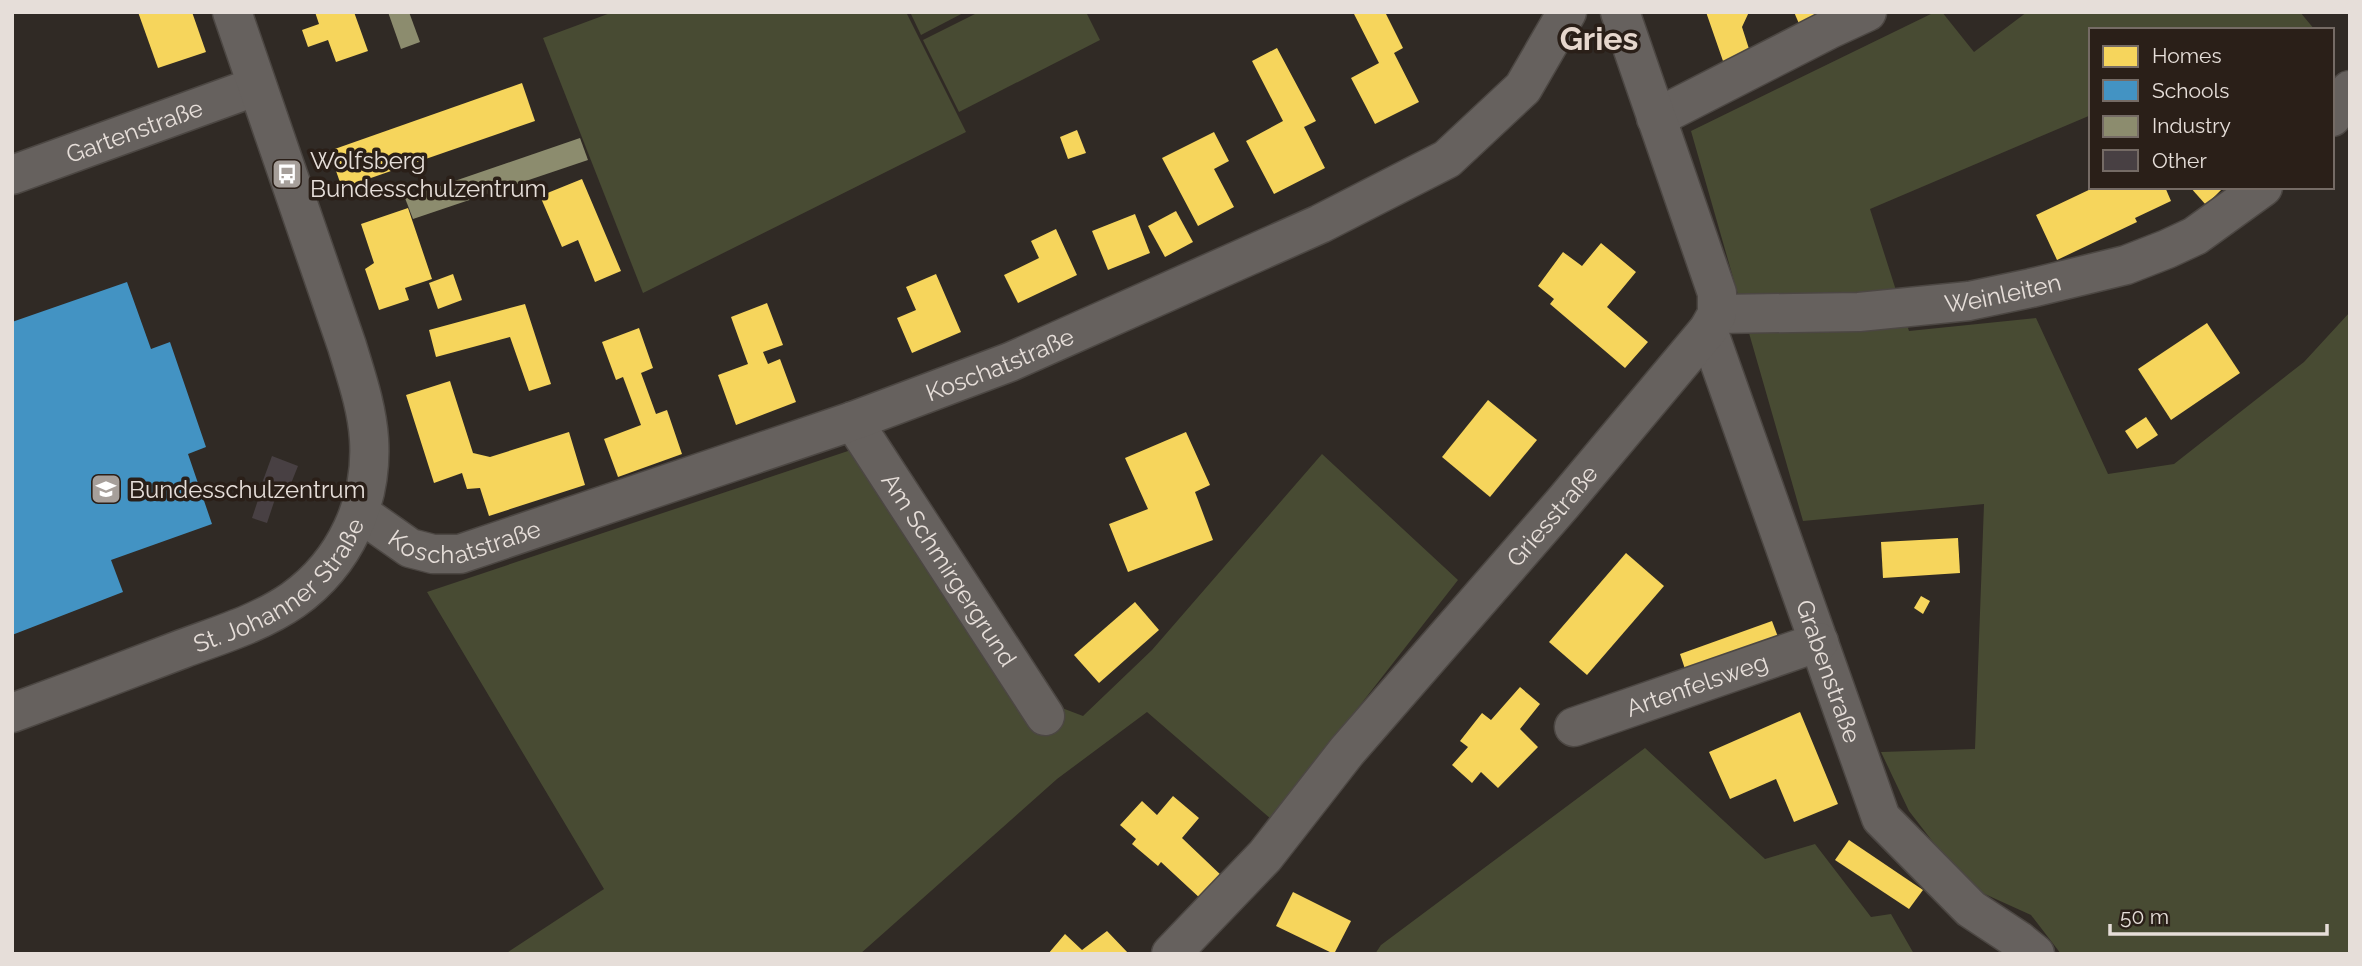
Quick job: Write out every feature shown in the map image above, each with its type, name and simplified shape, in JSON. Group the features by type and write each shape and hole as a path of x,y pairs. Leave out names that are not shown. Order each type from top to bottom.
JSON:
{"street":[{"name":"St. Johanner Straße","path":"12,713 253,622 283,606 323,575 341,550 360,513 368,473 369,439 363,401 347,346 232,12"},
{"name":"Koschatstraße","path":"360,513 411,548 433,554 460,554 853,421 1010,362 1320,224 1447,159 1523,88 1567,12"},
{"path":"1620,12 1717,293 1712,322"},
{"path":"1656,118 1867,12"},
{"name":"Gartenstraße","path":"12,175 257,86"},
{"path":"2334,114 2350,90"},
{"name":"Weinleiten","path":"1712,322 1969,301 2126,265 2195,236 2260,189"},
{"name":"Grabenstraße","path":"1712,322 1881,818 1971,909 2035,954"},
{"name":"Griesstraße","path":"1171,954 1265,856 1347,751 1563,503 1712,322"},
{"name":"Am Schmirgergrund","path":"853,421 1045,716"},
{"name":"Artenfelsweg","path":"1574,727 1819,642"}],"green space":[{"path":"613,12 906,12 966,132 643,293 543,38"},
{"path":"910,12 965,12 921,35"},
{"path":"979,12 1086,12 1100,40 959,112 923,40"},
{"path":"1935,12 1942,12 1974,52 2027,12 2300,12 2313,28 2089,28 2089,116 1870,209 1909,331 2036,318 2108,474 2174,464 2304,362 2350,312 2350,954 2061,954 2031,915 1967,886 1909,811 1881,752 1975,749 1984,504 1803,521 1691,131"},
{"path":"851,450 1062,708 1083,716 1152,650 1322,454 1458,580 1271,819 1147,712 1057,779 860,954 505,954 604,889 427,592"},
{"path":"1645,748 1765,859 1815,844 1871,917 1891,914 1914,954 1375,954 1381,945"}],"building: Homes":[{"path":"138,12 192,12 206,52 158,68"},
{"path":"315,12 354,12 368,51 336,62 328,40 308,47 302,30 319,24"},
{"path":"1353,12 1385,12 1403,48 1394,53 1419,102 1375,124 1351,78 1379,63"},
{"path":"1706,12 1749,12 1742,27 1750,52 1723,61"},
{"path":"1794,12 1833,12 1800,26"},
{"path":"1277,48 1316,121 1304,127 1325,168 1274,194 1246,141 1283,121 1252,61"},
{"path":"522,83 535,121 342,188 329,151"},
{"path":"1077,130 1086,153 1068,159 1060,137"},
{"path":"1214,132 1229,161 1214,169 1234,207 1198,226 1162,158"},
{"path":"582,179 621,271 595,282 578,240 562,247 540,196"},
{"path":"2091,189 2166,189 2171,201 2135,218 2137,222 2057,260 2036,215"},
{"path":"2192,189 2222,189 2206,205"},
{"path":"408,208 432,279 405,288 409,300 379,310 365,269 374,263 361,224"},
{"path":"1176,211 1193,242 1165,257 1148,226"},
{"path":"1135,214 1150,253 1108,270 1092,231"},
{"path":"1056,229 1077,275 1018,303 1004,275 1039,258 1031,241"},
{"path":"1601,243 1636,272 1607,307 1648,342 1625,368 1550,304 1554,299 1538,286 1563,252 1582,266"},
{"path":"453,274 462,300 438,309 429,283"},
{"path":"936,274 961,332 912,353 897,318 916,310 906,287"},
{"path":"767,303 783,345 763,352 768,364 780,359 796,402 736,425 718,375 748,364 731,317"},
{"path":"525,304 551,384 529,391 510,337 436,357 429,330"},
{"path":"2207,323 2240,373 2171,420 2138,369"},
{"path":"639,328 653,368 641,373 656,414 667,410 682,454 618,477 604,439 641,425 623,377 616,380 602,342"},
{"path":"450,381 473,453 490,457 569,432 585,485 489,516 480,488 467,489 462,473 434,483 406,395"},
{"path":"1488,400 1537,440 1490,497 1442,457"},
{"path":"2146,417 2158,435 2137,449 2125,431"},
{"path":"1186,432 1210,485 1195,492 1213,540 1128,572 1109,524 1148,509 1125,458"},
{"path":"1958,538 1960,573 1883,578 1881,542"},
{"path":"1626,553 1664,586 1587,675 1549,642"},
{"path":"1921,596 1930,601 1923,614 1914,608"},
{"path":"1135,602 1159,630 1099,683 1074,655"},
{"path":"1772,621 1781,645 1688,678 1680,654"},
{"path":"1520,687 1540,704 1520,729 1538,747 1498,788 1481,772 1472,783 1452,765 1468,747 1460,741 1482,713 1491,720"},
{"path":"1800,712 1838,804 1794,822 1776,779 1730,799 1709,752"},
{"path":"1173,796 1199,818 1182,838 1223,877 1202,900 1161,862 1158,866 1132,844 1136,839 1120,825 1142,801 1157,815"},
{"path":"1849,840 1923,890 1909,909 1835,860"},
{"path":"1293,892 1351,921 1334,954 1276,926"},
{"path":"1107,931 1129,954 1048,954 1065,934 1082,950"}],"building: Schools":[{"name":"Bundesschulzentrum","path":"127,282 151,349 170,342 206,447 188,454 212,524 111,560 123,592 12,635 12,322"}],"building: Industry":[{"path":"388,12 409,12 420,42 401,49"},
{"path":"580,138 588,160 413,219 405,198"}],"building: Other":[{"path":"272,456 298,466 286,496 261,486"},
{"path":"261,491 276,496 267,523 252,518"}],"place":[{"name":"Wolfsberg Bundesschulzentrum","path":"287,174"},
{"name":"Bundesschulzentrum","path":"106,489"}],"district":[{"name":"Gries","path":"1599,38"}]}
